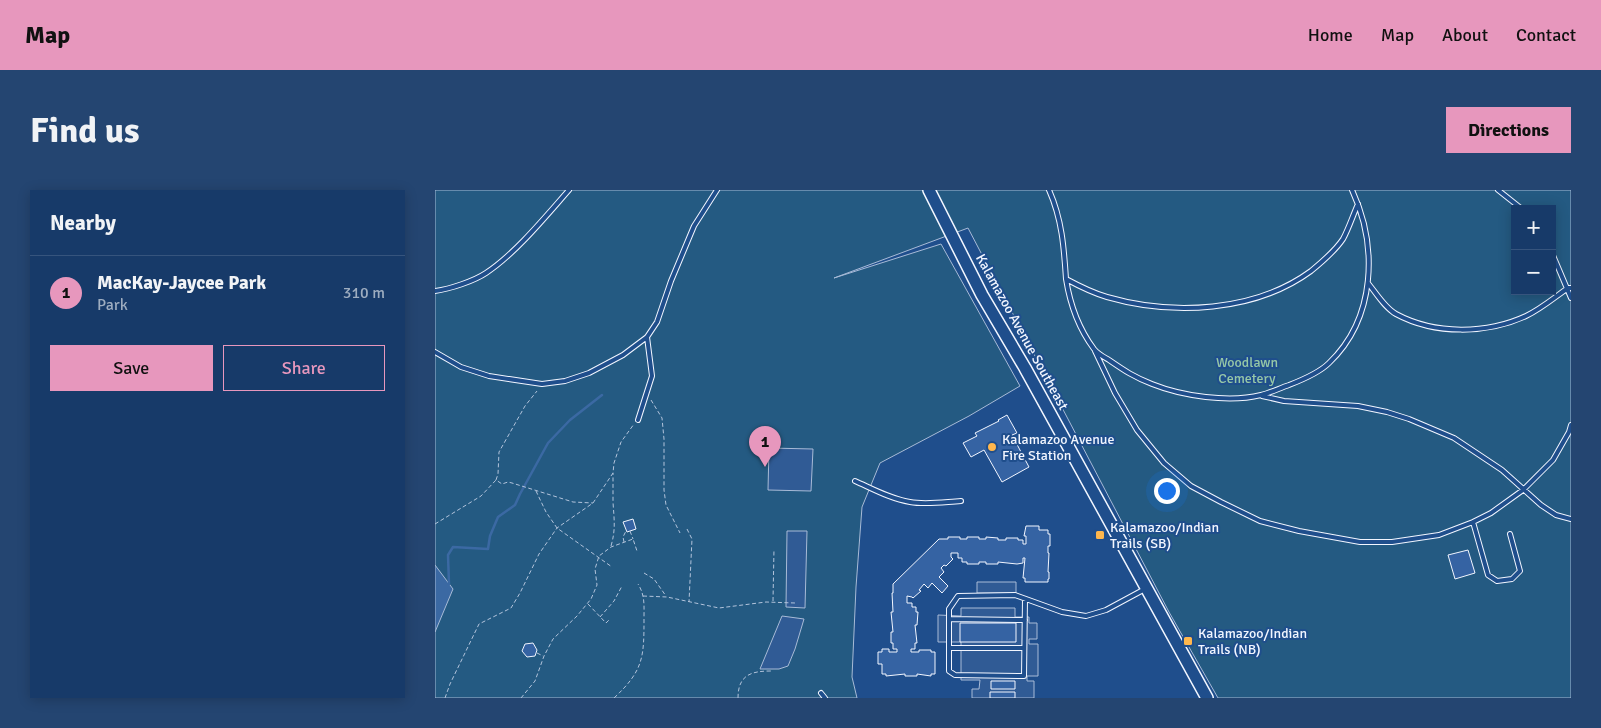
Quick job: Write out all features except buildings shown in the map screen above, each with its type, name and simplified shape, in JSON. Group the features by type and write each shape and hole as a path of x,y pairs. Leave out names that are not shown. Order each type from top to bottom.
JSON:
{"main road":[{"name":"Kalamazoo Avenue Southeast","path":"929,190 982,295 1025,368 1207,698"}],"lane":[{"path":"435,291 485,274 514,249 569,190"},
{"path":"435,352 461,368 489,376 542,384 565,381 589,373 623,355 647,337 657,322 671,281 694,226 717,190"},
{"path":"1049,190 1059,219 1070,302 1115,393 1137,430 1164,463 1191,486 1260,521 1299,531 1360,542 1392,542 1439,535 1473,522 1499,508 1523,490 1553,460 1571,425"},
{"path":"1095,351 1132,376 1171,391 1206,397 1233,398 1260,395 1301,380 1328,364 1346,343 1363,311 1368,283 1369,259 1365,230 1352,190"},
{"path":"1498,190 1517,205"},
{"path":"1066,279 1107,297 1170,308 1206,307 1247,302 1273,293 1298,280 1322,263 1343,239 1358,204"},
{"path":"1556,261 1569,288 1571,298"},
{"path":"1368,283 1395,314 1422,324 1460,330 1499,325 1527,315 1569,288"},
{"path":"637,420 652,376 647,337"},
{"path":"1260,395 1284,402 1358,406 1409,419 1454,438 1502,470 1523,490 1555,515 1571,519"},
{"path":"855,481 890,497 910,503 937,503 961,500"},
{"path":"1473,522 1488,575 1497,582 1512,579 1520,571 1510,534"},
{"path":"1025,599 1024,676 955,675 949,671 949,609 958,596 1015,595 1062,612 1086,616 1106,610 1147,588"},
{"path":"949,619 1025,620"},
{"path":"949,648 1024,648"},
{"path":"821,694 825,698"}],"path":[{"path":"435,524 481,496 496,480 499,452 525,406 542,384"},
{"path":"647,394 662,418 666,505 680,533"},
{"path":"611,547 615,521 613,503 614,463 621,442 637,420"},
{"path":"445,698 479,624 511,608 539,554 557,528 593,503 613,472"},
{"path":"496,480 502,484 512,483 573,502 593,503"},
{"path":"535,490 545,512 557,528 613,567"},
{"path":"687,529 692,539 689,602"},
{"path":"624,542 623,537 626,531"},
{"path":"630,531 637,551"},
{"path":"521,698 535,681 544,656 553,639 587,604 597,585 595,569 598,557 611,547 633,539"},
{"path":"773,602 774,549"},
{"path":"644,573 654,579 666,597"},
{"path":"614,698 632,678 641,661 644,646 643,591 638,584"},
{"path":"600,617 614,601 622,586"},
{"path":"643,596 666,597 719,608 766,602 795,603"},
{"path":"587,604 606,623 609,620"},
{"path":"537,653 544,656"},
{"path":"738,698 739,687 746,676 755,672 771,671"}],"green space":[{"name":"Woodlawn Cemetery","path":"435,190 1571,190 1571,698 1218,698 1169,612 968,228 834,278 941,244 1020,386 969,416 880,463 862,507 852,677 857,698 435,698"}],"shaded area":[{"path":"769,448 813,449 811,491 768,490"},
{"path":"787,531 807,531 805,608 786,607"},
{"path":"435,565 453,589 435,632"},
{"path":"977,582 1016,582 1016,593 977,593"},
{"path":"961,608 1015,608 1015,617 1029,617 1029,623 1037,623 1037,639 1029,639 1029,644 1038,644 1038,676 1027,676 1027,681 1034,681 1034,698 972,698 972,689 979,689 980,680 961,680 961,642 938,642 938,615 961,616"},
{"path":"782,616 804,619 788,666 779,669 760,669"}],"waterway":[{"path":"449,584 448,555 453,547 488,549 490,536 498,517 515,505 548,443 570,420 602,395"}],"place":[{"name":"Kalamazoo Avenue Fire Station","path":"992,447"},
{"name":"MacKay-Jaycee Park","path":"765,467"},
{"name":"Kalamazoo/Indian Trails (SB)","path":"1100,535"},
{"name":"Kalamazoo/Indian Trails (NB)","path":"1188,641"}]}
